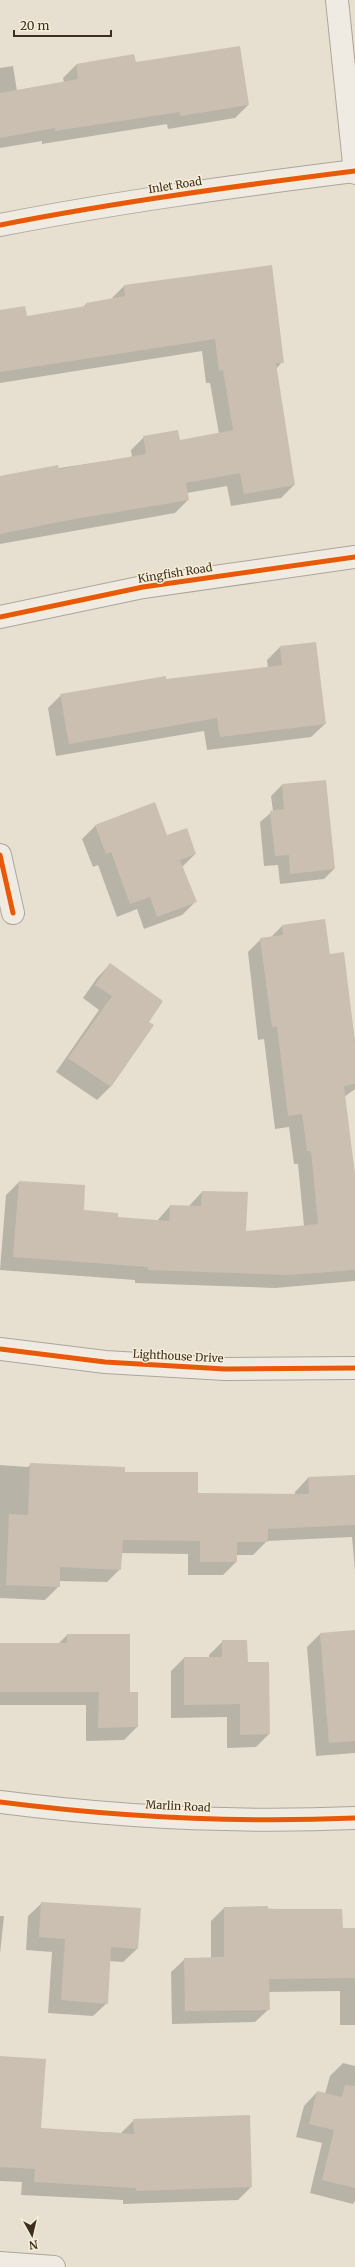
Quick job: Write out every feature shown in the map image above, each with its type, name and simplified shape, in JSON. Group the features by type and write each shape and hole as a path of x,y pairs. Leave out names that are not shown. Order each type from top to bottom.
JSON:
{"street":[{"path":"337,0 355,172"},
{"name":"Inlet Road","path":"0,225 68,211 237,186 355,172"},
{"name":"Kingfish Road","path":"0,617 143,588 355,557"},
{"path":"0,855 13,913"},
{"name":"Lighthouse Drive","path":"0,1349 105,1362 225,1369 355,1368"},
{"name":"Marlin Road","path":"0,1802 54,1809 188,1818 355,1818"},
{"path":"0,2262 54,2267"}],"building":[{"path":"240,46 249,105 180,116 180,112 55,131 55,128 0,138 0,93 78,79 76,64 134,54 136,62"},
{"path":"272,265 284,363 276,363 295,485 244,494 240,473 186,483 189,500 69,520 0,534 0,476 58,465 59,469 146,454 143,436 178,430 180,440 233,430 223,370 219,371 215,339 0,372 0,310 25,306 27,316 86,306 86,303 125,296 124,285"},
{"path":"316,642 326,724 220,737 217,718 69,744 60,694 166,676 166,679 282,665 280,646"},
{"path":"326,780 335,869 290,874 289,855 275,856 270,811 284,809 282,784"},
{"path":"155,802 167,835 187,828 196,854 180,860 197,902 157,917 150,897 130,904 111,852 106,854 95,825"},
{"path":"325,919 330,954 344,952 355,1043 355,1084 344,1086 355,1175 355,1270 289,1275 148,1270 148,1267 13,1257 19,1181 85,1185 84,1210 118,1213 118,1217 169,1221 170,1205 201,1206 202,1191 248,1192 246,1231 318,1224 311,1151 307,1151 302,1114 288,1116 277,1026 272,1027 260,938 283,935 282,925"},
{"path":"110,963 163,1001 149,1022 154,1025 111,1087 68,1058 112,996 95,985"},
{"path":"30,1463 125,1467 125,1472 198,1472 198,1493 309,1494 308,1477 355,1475 355,1525 268,1529 268,1542 237,1542 237,1562 200,1562 200,1541 123,1540 121,1570 60,1567 60,1587 6,1585 9,1514 28,1515"},
{"path":"355,1630 355,1741 329,1743 320,1633"},
{"path":"67,1634 130,1634 130,1692 138,1692 138,1727 98,1728 99,1692 0,1692 0,1643 67,1643"},
{"path":"222,1640 247,1640 248,1662 269,1662 270,1734 240,1735 240,1704 184,1705 184,1657 222,1657"},
{"path":"41,1902 141,1908 138,1949 111,1947 108,2004 61,2000 65,1939 39,1937"},
{"path":"268,1906 268,1909 342,1909 343,1928 355,1928 355,1978 269,1979 270,2010 185,2011 184,1958 224,1957 224,1907"},
{"path":"0,2056 46,2059 41,2128 134,2134 133,2119 250,2115 252,2187 136,2191 136,2188 34,2182 35,2169 0,2167"},
{"path":"345,2085 355,2086 355,2188 322,2180 334,2130 309,2124 317,2091 342,2097"}],"cycle path":[{"path":"0,225 177,195 355,171"},
{"path":"0,617 143,587 355,557"},
{"path":"0,855 13,913"},
{"path":"0,1349 105,1362 225,1369 355,1368"},
{"path":"0,1802 88,1812 177,1818 266,1820 355,1818"}]}
